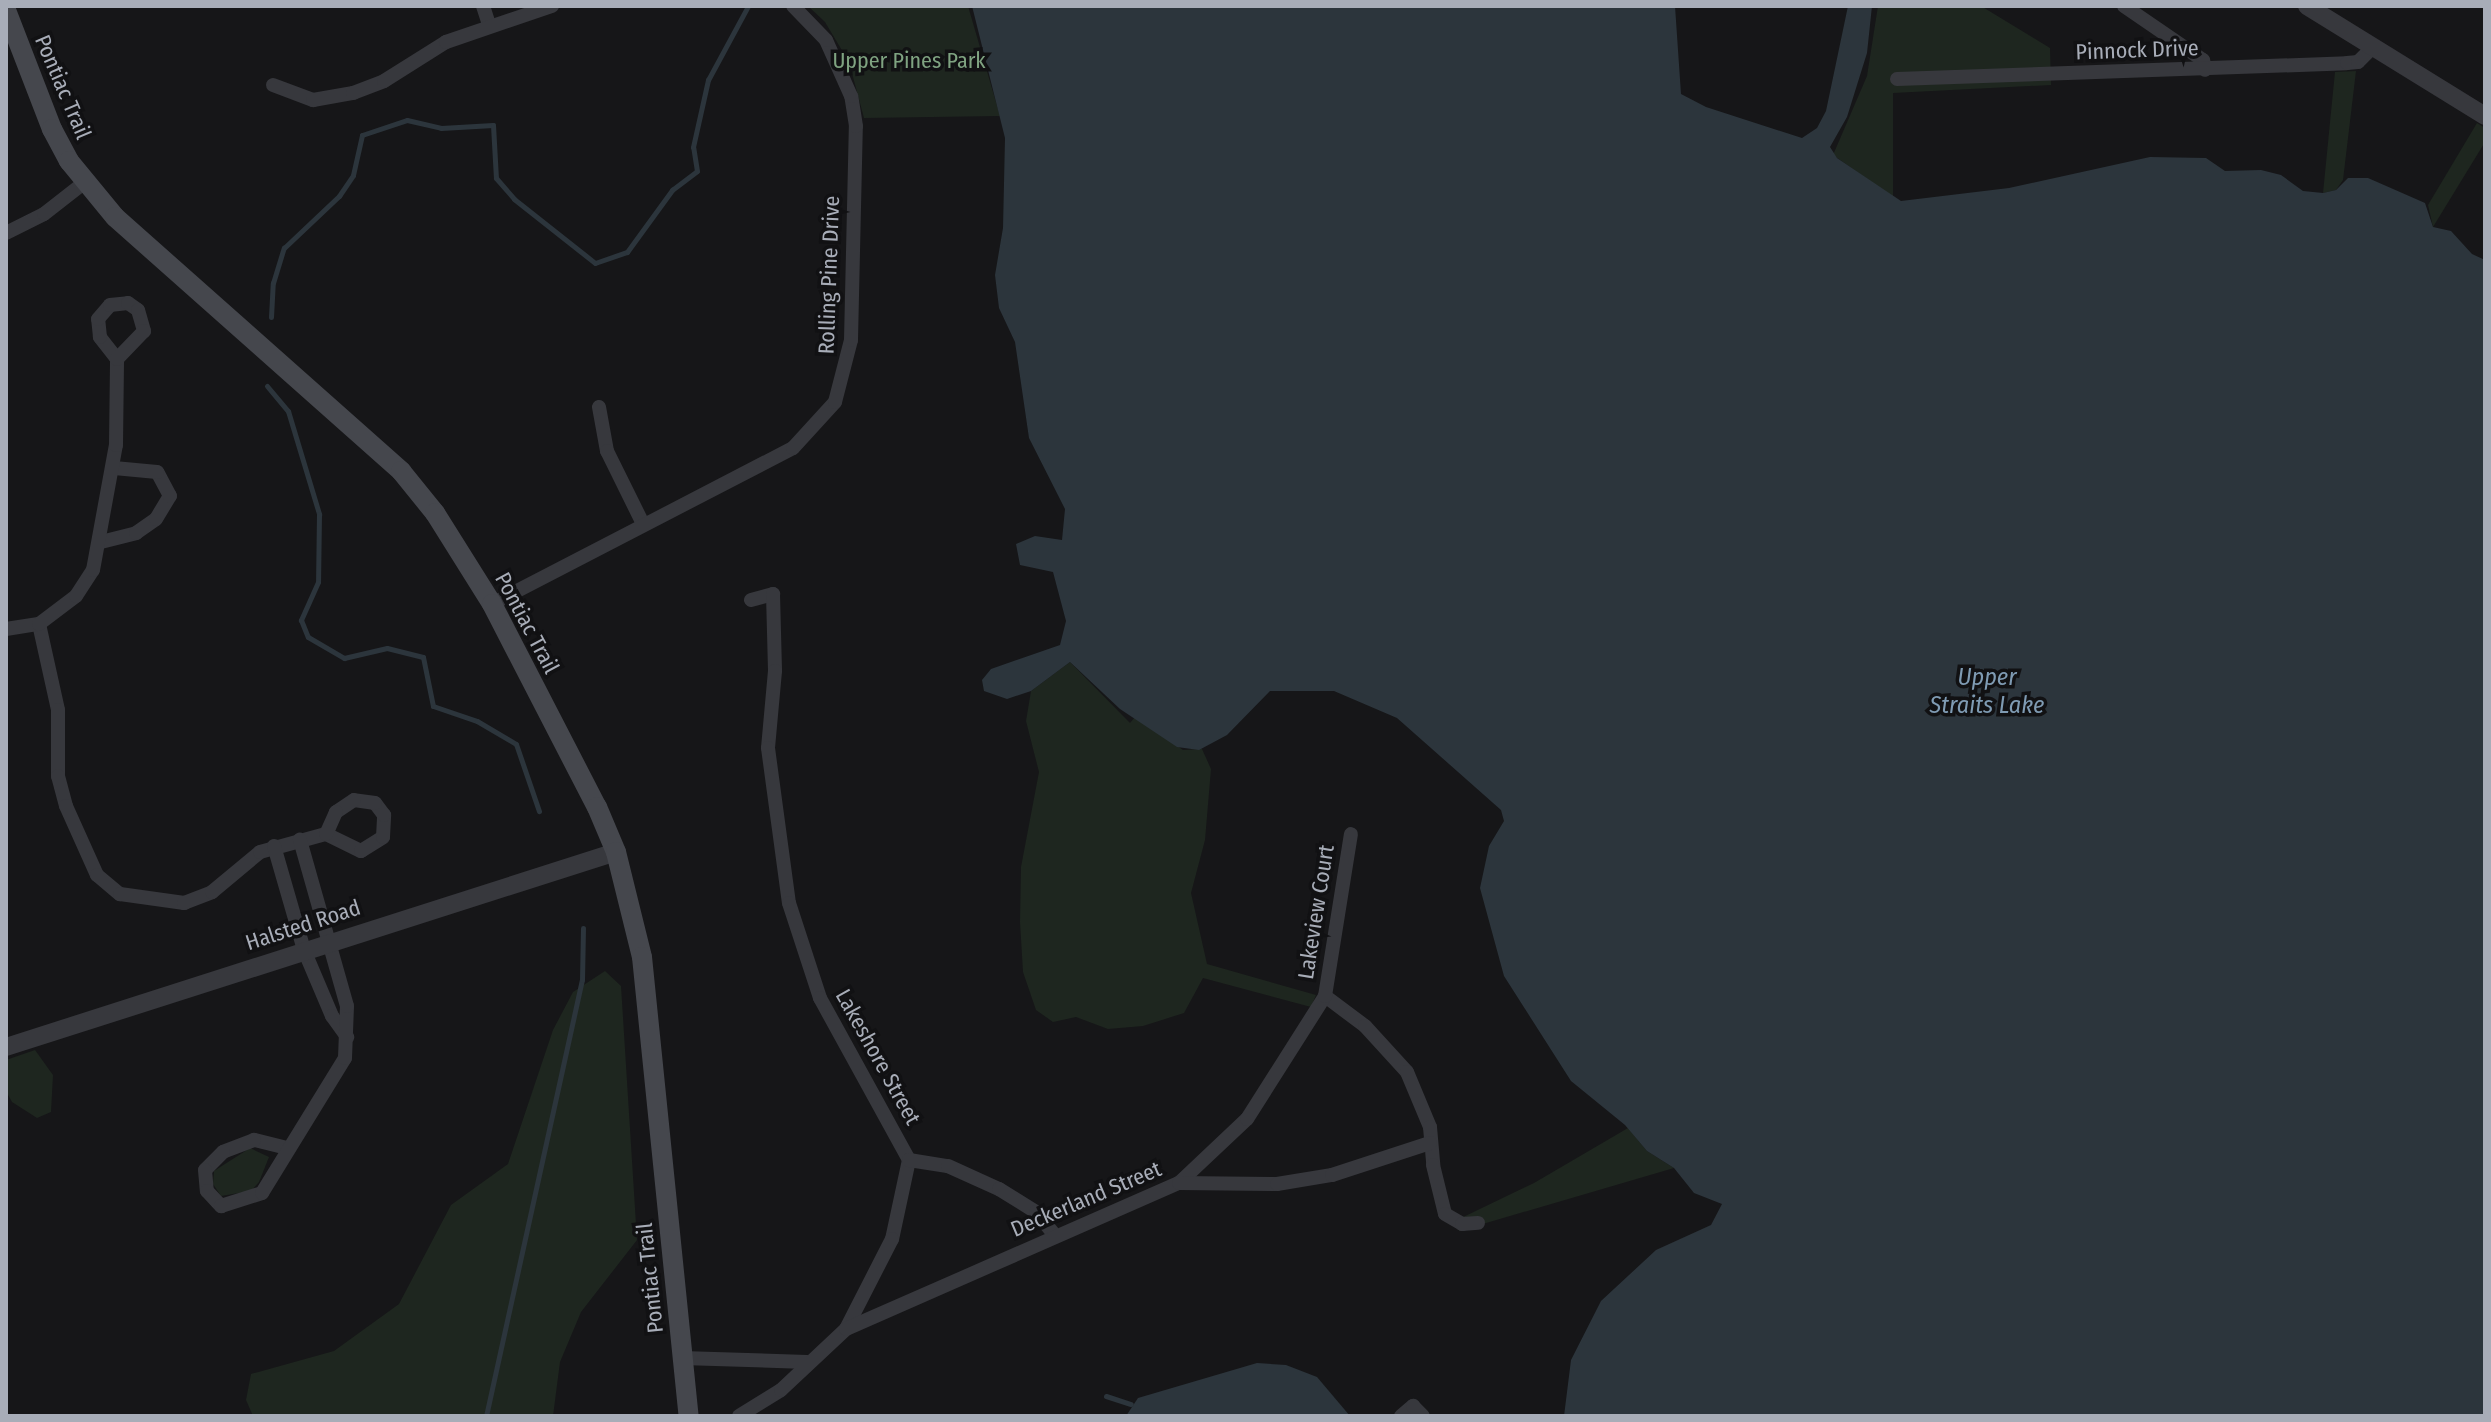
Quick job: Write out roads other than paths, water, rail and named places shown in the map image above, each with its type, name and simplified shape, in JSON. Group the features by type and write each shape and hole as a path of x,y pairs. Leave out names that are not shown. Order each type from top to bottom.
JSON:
{"main road":[{"name":"Pontiac Trail","path":"6,10 52,129 85,182 148,247 401,471 435,513 492,604 616,852 642,957 689,1416"}],"street":[{"path":"483,6 489,25"},
{"path":"273,85 313,100 353,93 384,81 446,42 552,6"},
{"name":"Rolling Pine Drive","path":"492,604 793,448 835,402 846,371 856,126 851,96 826,40 793,6"},
{"path":"2124,6 2203,60 2205,70"},
{"path":"2307,6 2485,116"},
{"name":"Pinnock Drive","path":"1897,79 2347,63 2358,62 2372,48"},
{"path":"6,233 58,205 85,182"},
{"path":"6,629 39,624 76,596 101,542 114,468 117,359"},
{"path":"599,407 607,451 643,524"},
{"path":"101,542 136,533 156,519 170,496 157,472 114,468"},
{"name":"Lakeshore Street","path":"751,600 773,594 775,671 768,748 789,903 820,998 909,1160 948,1166 999,1189 1036,1212 1054,1234"},
{"path":"39,624 58,710 58,776 97,875 120,894 184,903 212,892 249,858 274,846 326,834"},
{"name":"Lakeview Court","path":"1325,996 1351,834"},
{"path":"287,1148 254,1140 223,1152 205,1170 207,1191 221,1206 254,1199 338,1071 347,1037 347,1006 300,840"},
{"path":"274,846 304,950 332,1016 347,1037"},
{"name":"Halsted Road","path":"6,1047 616,852"},
{"path":"1179,1183 1247,1119 1325,996 1365,1026 1407,1072 1424,1105 1445,1214 1462,1224 1478,1223"},
{"name":"Deckerland Street","path":"739,1416 781,1390 807,1362 846,1329 1054,1234 1179,1183 1277,1184 1332,1175 1430,1143"},
{"path":"846,1329 892,1239 909,1160"},
{"path":"682,1358 807,1362"},
{"path":"1401,1416 1413,1406 1423,1416"}],"water":[{"name":"Upper Straits Lake","path":"972,6 1675,6 1681,94 1706,107 1802,138 1817,128 1826,111 1848,6 1872,6 1867,53 1847,117 1830,147 1837,158 1901,201 2009,188 2150,157 2206,158 2225,171 2261,170 2281,175 2303,191 2323,193 2336,190 2348,178 2368,178 2425,203 2433,227 2451,231 2472,254 2485,260 2485,1416 1564,1416 1571,1360 1601,1301 1656,1250 1711,1225 1722,1204 1694,1193 1674,1168 1647,1151 1625,1125 1571,1081 1504,976 1480,888 1489,846 1504,821 1501,810 1397,718 1334,691 1270,691 1227,735 1199,750 1177,747 1120,709 1070,662 1031,691 1007,699 984,691 982,680 991,669 1060,645 1066,621 1053,572 1020,565 1016,544 1035,536 1062,540 1065,509 1029,438 1015,342 999,308 995,275 1003,228 1005,138"},
{"path":"1257,1363 1286,1365 1317,1377 1350,1416 1126,1416 1138,1398"}],"waterway":[{"path":"271,317 273,283 284,248 339,196 353,175 362,135 407,120 441,128 493,125 496,178 514,199 595,263 627,252 672,190 697,171 693,147 708,80 748,6"},
{"path":"267,386 288,411 319,514 318,582 301,620 308,637 344,658 387,648 423,657 433,706 477,721 516,744 539,811"},
{"path":"486,1416 582,980 583,928"},
{"path":"1106,1396 1131,1404"}],"park label":[{"name":"Upper Pines Park","path":"909,61"}]}
